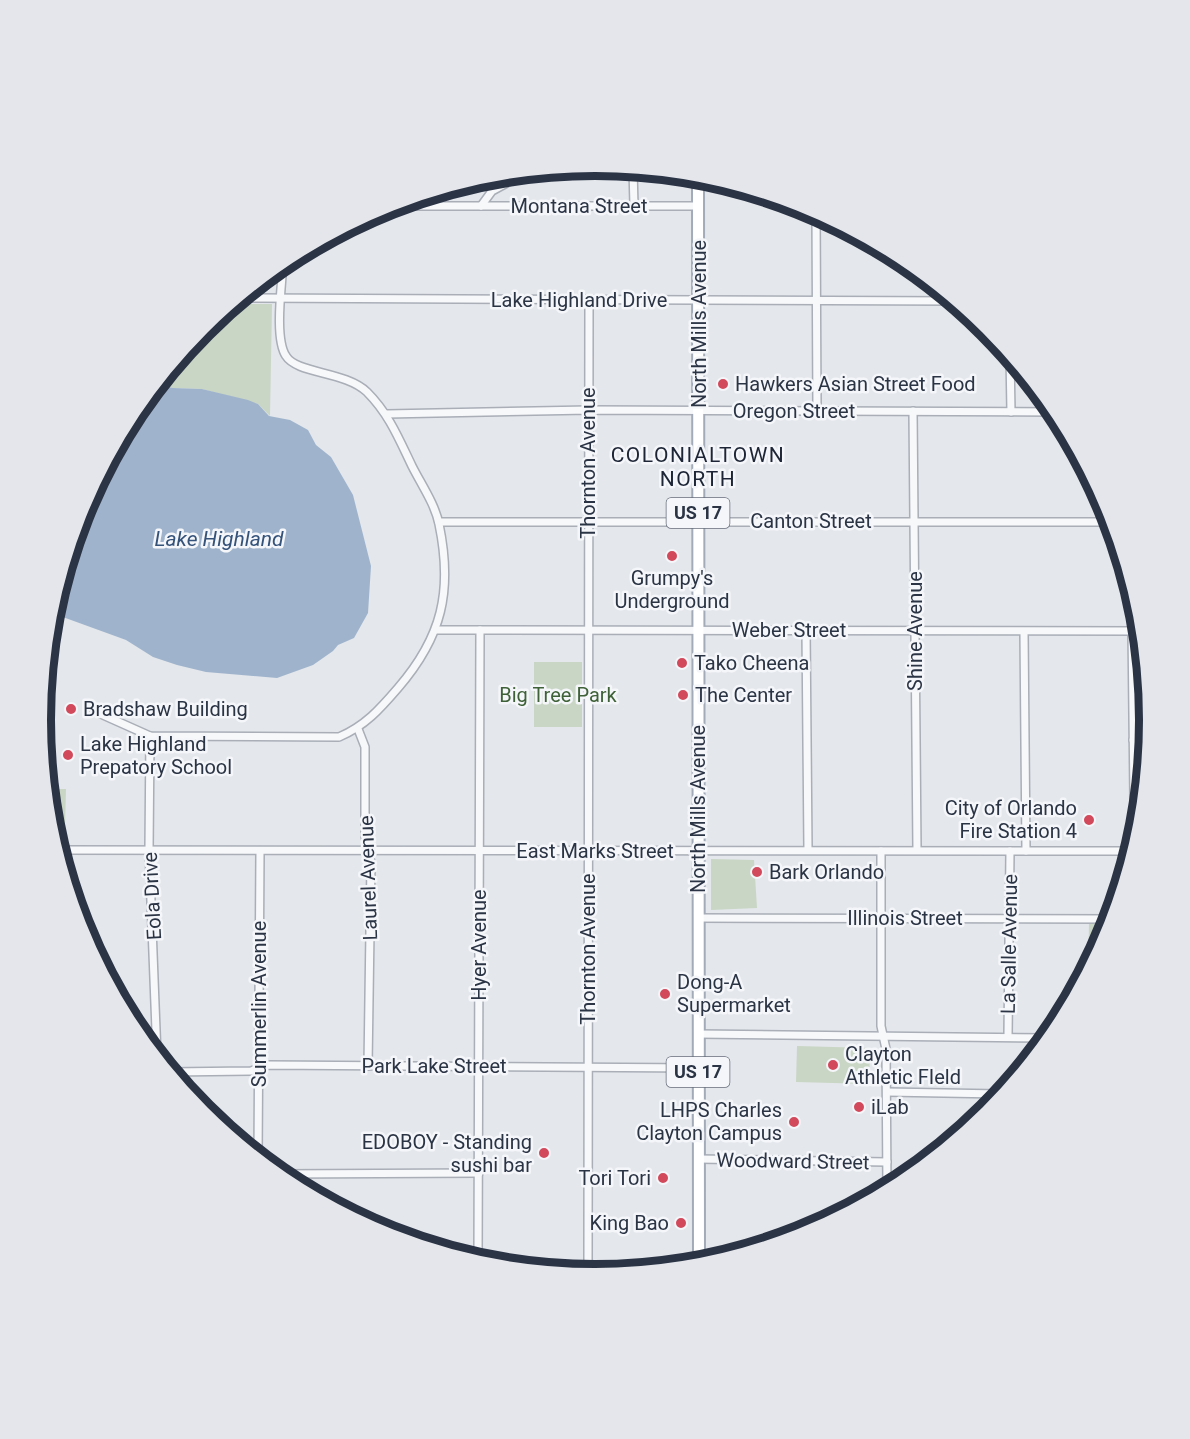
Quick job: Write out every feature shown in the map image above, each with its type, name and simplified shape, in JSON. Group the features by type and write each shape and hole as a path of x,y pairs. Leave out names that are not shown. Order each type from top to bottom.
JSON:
{"main road":[{"name":"North Mills Avenue","path":"698,186 699,1253"}],"street":[{"path":"633,177 634,206"},
{"path":"481,206 492,191 507,183"},
{"name":"Montana Street","path":"415,206 699,206"},
{"path":"816,223 817,411"},
{"path":"94,711 150,736 339,736 358,729 376,713 412,672 425,654 437,630 442,609 443,588 439,522 387,414 365,390 347,379 325,371 295,366 287,358 280,344 283,274"},
{"name":"Lake Highland Drive","path":"251,298 943,301"},
{"name":"Thornton Avenue","path":"588,1264 589,300"},
{"path":"1010,368 1011,412"},
{"name":"Oregon Street","path":"387,414 589,410 1044,412"},
{"name":"Shine Avenue","path":"913,411 917,850"},
{"name":"Canton Street","path":"439,522 1102,522"},
{"name":"Weber Street","path":"437,630 1132,631"},
{"name":"Hyer Avenue","path":"478,1251 480,630"},
{"path":"806,630 808,850"},
{"name":"La Salle Avenue","path":"1024,632 1026,851"},
{"path":"1134,791 1135,659"},
{"name":"Laurel Avenue","path":"358,729 365,747 365,836 371,863 368,1066"},
{"name":"Eola Drive","path":"150,736 149,850 156,1041"},
{"path":"1133,740 1138,740"},
{"name":"East Marks Street","path":"67,850 1122,851"},
{"name":"Summerlin Avenue","path":"258,1146 260,851"},
{"path":"881,851 880,1026 886,1049 888,1178"},
{"name":"La Salle Avenue","path":"1008,1037 1010,851"},
{"name":"Illinois Street","path":"698,918 1101,919"},
{"path":"698,1034 1036,1038"},
{"name":"Park Lake Street","path":"181,1072 251,1071 268,1065 698,1068"},
{"path":"886,1092 989,1094"},
{"name":"Woodward Street","path":"698,1159 887,1162"},
{"path":"296,1174 479,1173"}],"green space":[{"path":"244,304 272,304 270,416 258,404 202,389 165,386 210,335 236,310"},
{"name":"Big Tree Park","path":"534,662 582,662 582,727 534,727"},
{"path":"56,789 66,789 65,825 61,825"},
{"path":"711,859 754,860 757,908 711,910"},
{"path":"1089,923 1100,924 1098,928 1088,948"},
{"name":"Clayton Athletic FIeld","path":"797,1046 870,1048 869,1084 796,1082"}],"water":[{"name":"Lake Highland","path":"165,386 202,389 248,400 258,404 269,416 290,420 308,430 316,445 331,457 353,495 371,566 368,613 354,638 338,645 313,665 277,678 206,672 177,665 153,657 126,640 61,616 61,613 92,511 124,447"}],"place":[{"name":"Hawkers Asian Street Food","path":"723,384"},
{"name":"Grumpy's Underground","path":"672,556"},
{"name":"Tako Cheena","path":"682,663"},
{"name":"The Center","path":"683,695"},
{"name":"Bradshaw Building","path":"71,709"},
{"name":"Lake Highland Prepatory School","path":"68,755"},
{"name":"City of Orlando Fire Station 4","path":"1089,820"},
{"name":"Bark Orlando","path":"757,872"},
{"name":"Dong-A Supermarket","path":"665,994"},
{"name":"Clayton Athletic FIeld","path":"833,1065"},
{"name":"iLab","path":"859,1107"},
{"name":"LHPS Charles Clayton Campus","path":"794,1122"},
{"name":"EDOBOY - Standing sushi bar","path":"544,1153"},
{"name":"Tori Tori","path":"663,1178"},
{"name":"King Bao","path":"681,1223"}],"district":[{"name":"COLONIALTOWN NORTH","path":"698,467"}]}
